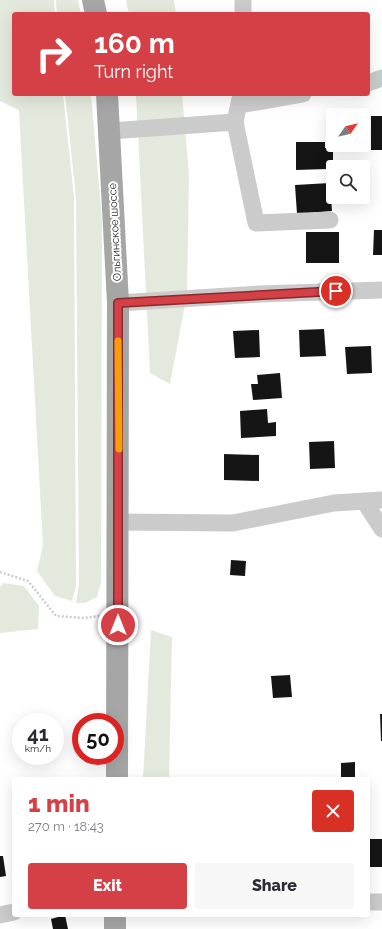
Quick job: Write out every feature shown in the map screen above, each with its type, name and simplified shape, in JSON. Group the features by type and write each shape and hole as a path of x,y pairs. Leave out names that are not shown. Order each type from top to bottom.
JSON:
{"main road":[{"path":"94,0 96,12"},
{"name":"Ольгинское шоссе","path":"107,96 118,303 119,522 117,777"},
{"path":"115,917 115,929"}],"street":[{"path":"243,0 243,12"},
{"path":"370,82 382,78"},
{"path":"282,96 240,100 236,122 256,223 330,220"},
{"path":"110,131 236,122"},
{"path":"118,303 260,294 382,290"},
{"path":"119,522 233,523 334,503 382,500"},
{"path":"364,501 382,529"},
{"path":"370,902 382,902"},
{"path":"0,915 12,912"}],"path":[{"path":"0,572 28,581 56,616 84,618 118,613"}],"shaded area":[{"path":"0,0 54,0 55,12 12,12 12,96 63,96 74,197 76,586 72,601 55,596 37,571 43,546 19,110 0,101"},
{"path":"56,0 78,0 81,12 57,12"},
{"path":"126,0 174,0 176,12 129,12"},
{"path":"65,96 91,96 102,220 101,582 97,597 85,603 76,603 79,583 76,198"},
{"path":"136,96 182,96 189,175 187,294 170,384 150,373"},
{"path":"3,583 24,586 39,606 38,629 0,633 0,587"},
{"path":"151,630 172,637 169,777 143,777"}],"building":[{"path":"371,116 382,116 382,150 371,150"},
{"path":"296,142 325,142 326,152 333,152 333,160 326,160 326,169 296,170"},
{"path":"326,183 326,204 332,204 332,211 297,214 295,185"},
{"path":"374,230 382,230 382,255 373,255"},
{"path":"306,232 339,232 339,263 306,263"},
{"path":"324,329 326,356 300,357 299,330"},
{"path":"259,330 260,357 235,358 233,331"},
{"path":"371,346 372,373 347,374 345,347"},
{"path":"280,373 282,398 253,400 251,384 258,384 257,375"},
{"path":"267,409 268,423 276,422 276,436 241,438 240,411"},
{"path":"334,441 335,468 310,469 309,442"},
{"path":"224,454 259,455 259,481 224,480"},
{"path":"231,560 246,561 245,576 230,575"},
{"path":"290,675 292,697 273,698 271,676"},
{"path":"380,714 382,714 382,741 381,741"},
{"path":"355,762 355,777 341,777 341,763"},
{"path":"370,839 382,839 382,867 370,867"},
{"path":"0,856 3,856 6,876 0,877"},
{"path":"65,917 68,929 53,929 51,919"}],"slow traffic":[{"path":"118,341 119,449"}],"route":[{"path":"118,625 118,303 336,291"}]}
